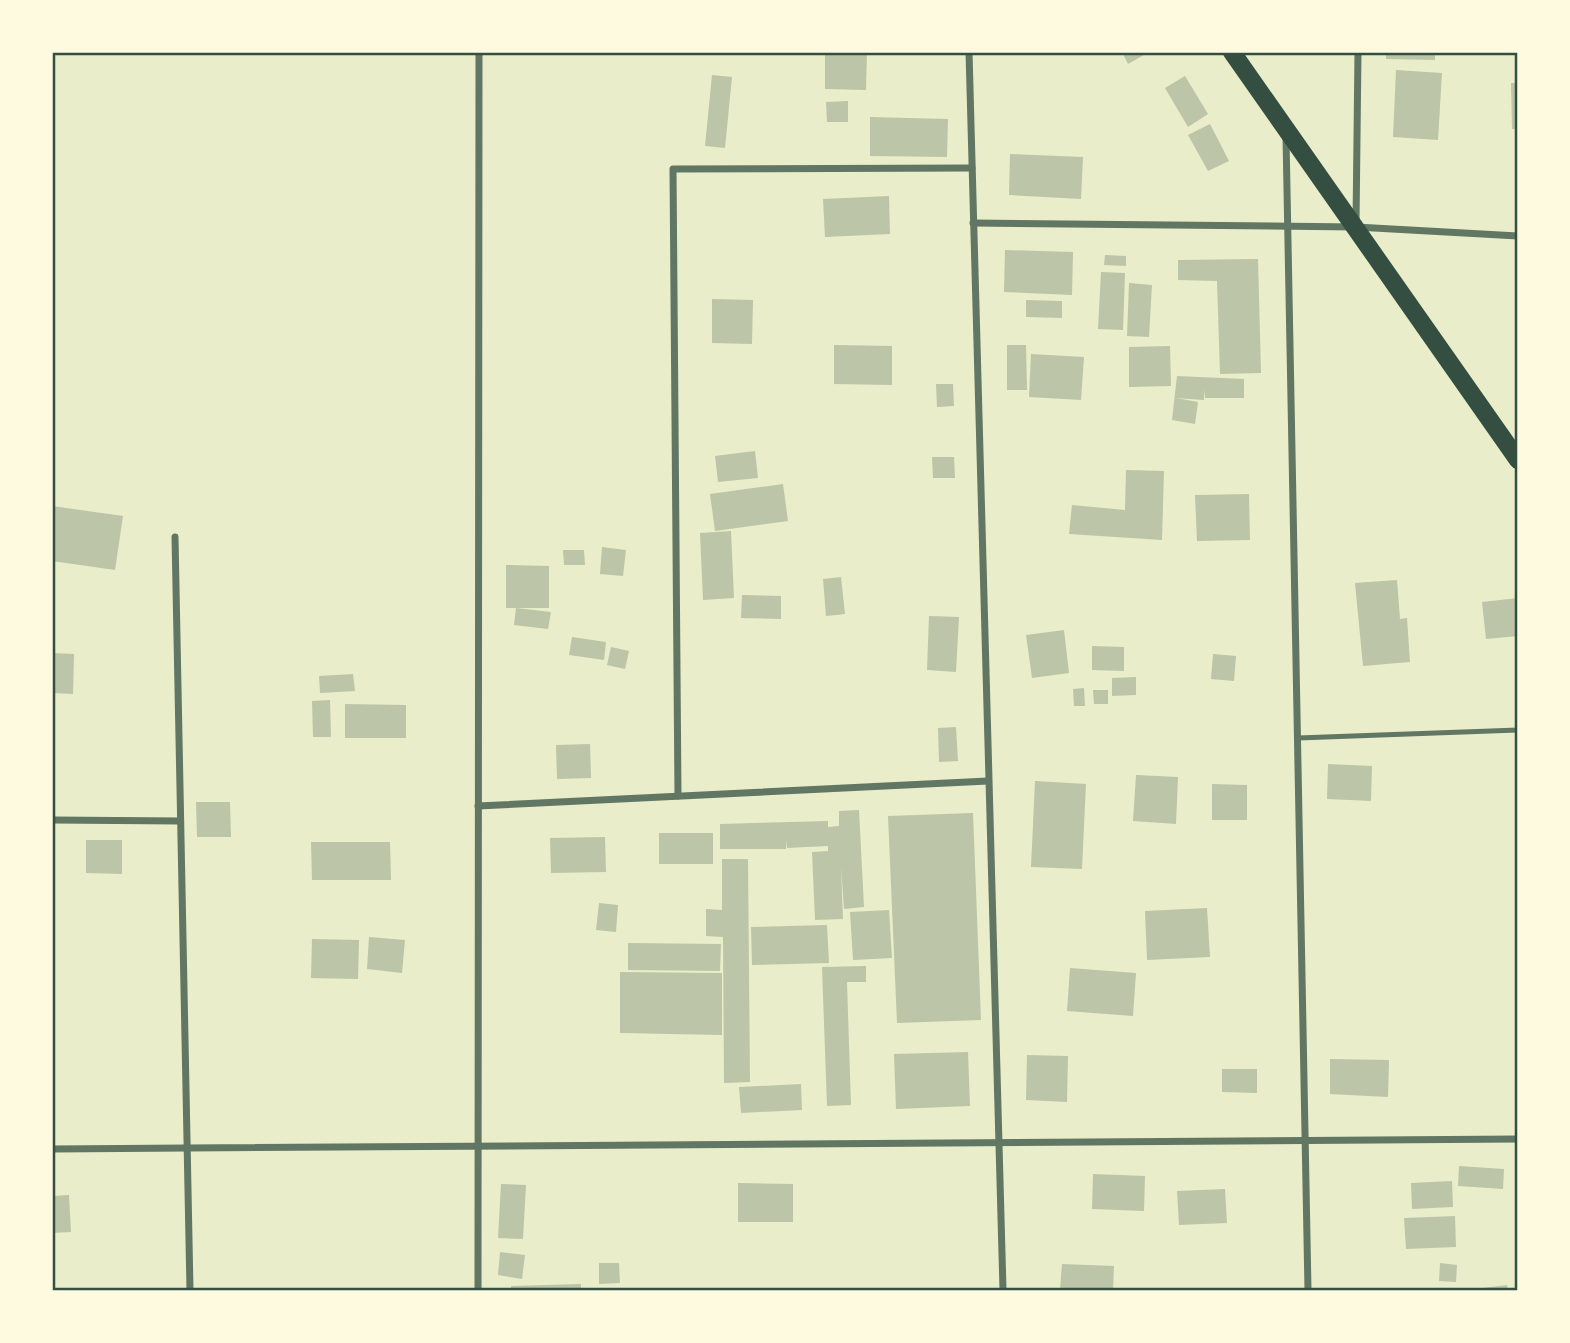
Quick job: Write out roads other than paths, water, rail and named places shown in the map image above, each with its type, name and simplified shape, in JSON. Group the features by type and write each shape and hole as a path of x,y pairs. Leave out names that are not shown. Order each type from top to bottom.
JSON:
{"main road":[{"path":"1232,52 1517,460"}],"street":[{"path":"478,1290 479,52"},
{"path":"969,52 1003,1290"},
{"path":"1356,227 1358,52"},
{"path":"1286,129 1308,1290"},
{"path":"678,796 673,169 972,168"},
{"path":"973,223 1356,227 1517,236"},
{"path":"175,537 190,1290"},
{"path":"478,806 988,781"},
{"path":"52,820 180,821"},
{"path":"52,1149 1517,1139"}],"lane":[{"path":"1298,738 1517,730"}]}
